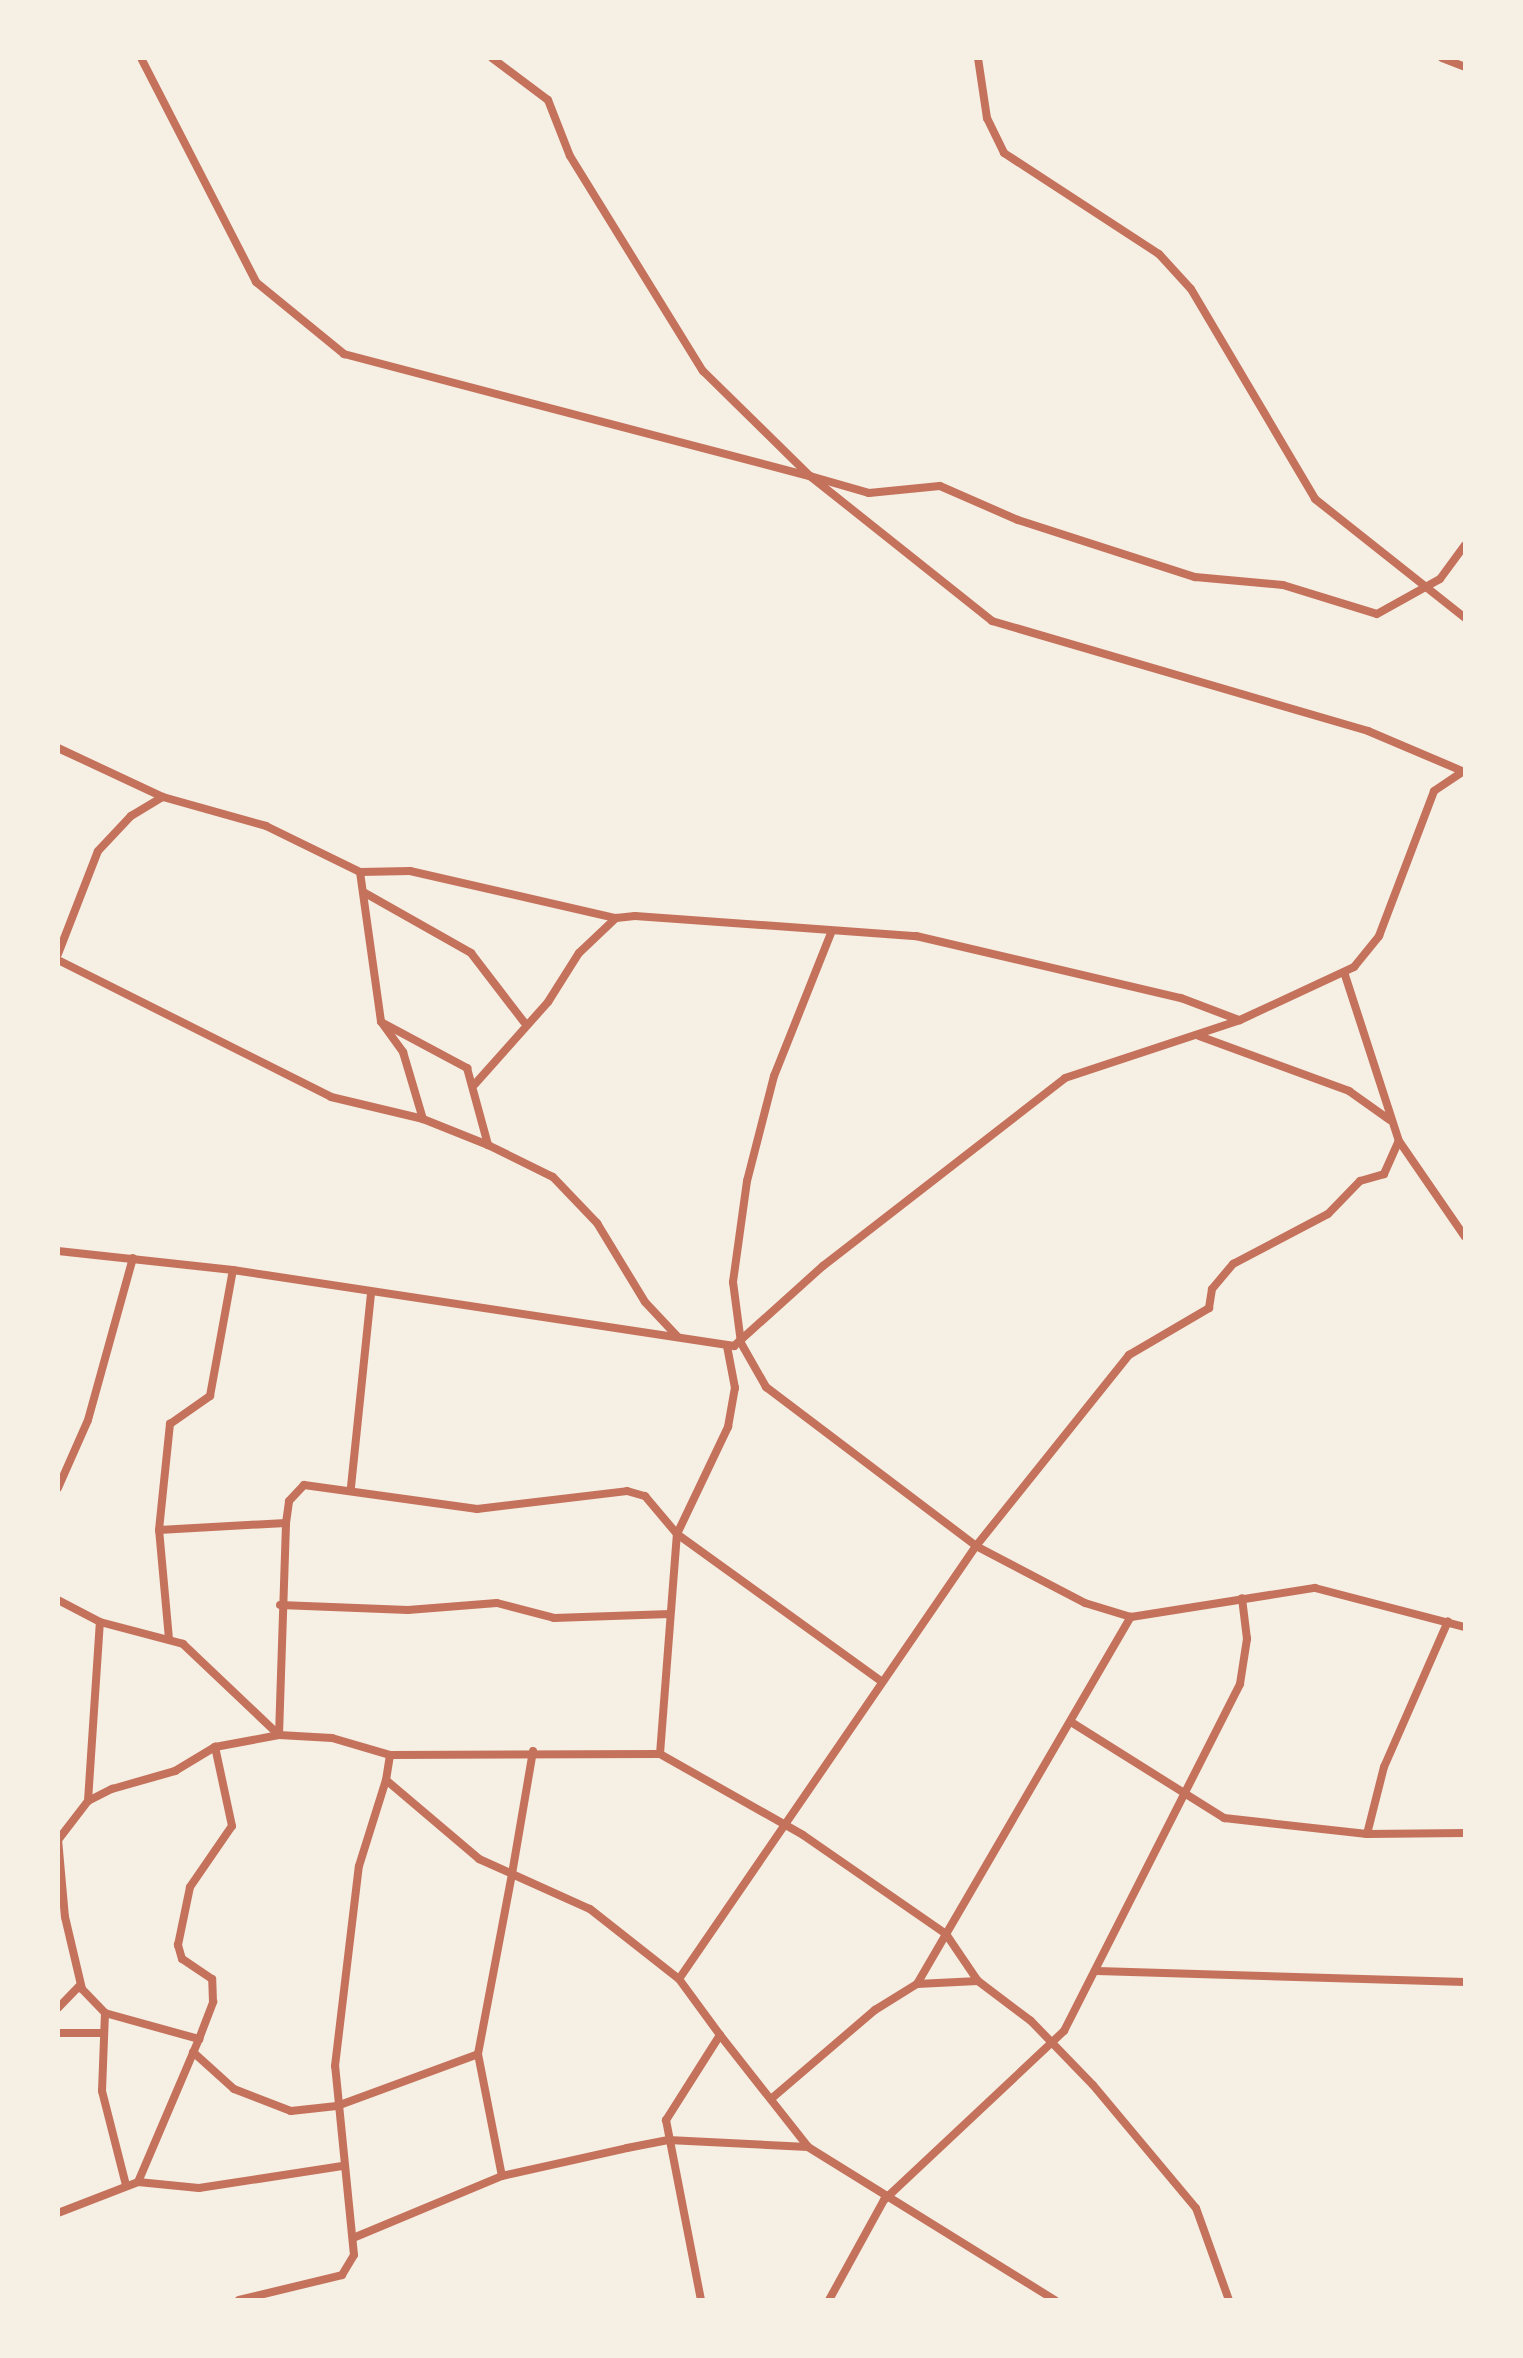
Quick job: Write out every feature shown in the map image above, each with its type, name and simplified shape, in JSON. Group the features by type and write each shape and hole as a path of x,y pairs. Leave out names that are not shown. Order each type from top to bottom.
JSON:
{"street":[{"path":"141,58 256,282 344,354 869,493 940,486 1018,520 1195,577 1283,585 1377,614 1424,590 1465,545"},
{"path":"492,58 548,100 570,156 703,371 810,476 992,621 1368,731 1463,770"},
{"path":"978,58 987,118 1004,153 1159,254 1191,289 1315,499 1424,590 1465,618"},
{"path":"1442,58 1465,67"},
{"path":"58,748 163,797 266,826 360,872 410,871 616,918 916,936 1181,998 1240,1020"},
{"path":"58,1251 233,1270 727,1346 741,1343 823,1266 1065,1078 1240,1020 1344,972 1379,936 1434,791 1463,770"},
{"path":"163,797 131,816 98,851 58,957 331,1097 423,1119 488,1145 553,1177 597,1223 645,1302 678,1337"},
{"path":"360,872 381,1022 403,1052 423,1119"},
{"path":"365,893 482,961 524,1022"},
{"path":"475,1084 524,1022 616,918"},
{"path":"831,933 758,1127 733,1282 741,1343 766,1387 799,1418 976,1546 1085,1603 1131,1617 1315,1588 1465,1627"},
{"path":"1344,972 1399,1141 1465,1237"},
{"path":"381,1022 454,1057 475,1084 488,1145"},
{"path":"1198,1035 1349,1091 1391,1121"},
{"path":"679,1979 781,1824 976,1546 1129,1355 1209,1308 1212,1289 1233,1264 1328,1214 1360,1181 1384,1174 1399,1141"},
{"path":"58,1488 88,1420 133,1258"},
{"path":"169,1639 159,1530 170,1424 210,1396 233,1270"},
{"path":"351,1487 371,1293"},
{"path":"660,1754 677,1534 728,1427 735,1388 727,1346"},
{"path":"279,1735 280,1605 286,1523 289,1501 304,1485 351,1487 477,1509 627,1491 645,1496 677,1534 881,1681"},
{"path":"159,1530 286,1523"},
{"path":"829,2300 884,2200 1064,2031 1097,1971 1179,1793 1240,1684 1247,1639 1242,1598"},
{"path":"58,1600 100,1622 169,1639 195,1652 279,1735"},
{"path":"280,1605 408,1610 497,1603 554,1618 670,1614"},
{"path":"771,2099 875,2010 917,1984 1131,1617"},
{"path":"1367,1834 1384,1767 1448,1621"},
{"path":"88,1801 100,1622"},
{"path":"1071,1722 1160,1774 1179,1793 1224,1818 1367,1834 1465,1833"},
{"path":"199,2039 105,2013 80,1985 58,1840 88,1801 175,1771 215,1747 279,1735 332,1738 390,1755 533,1751 660,1754 781,1824 946,1934 978,1981 1050,2043 1196,2208 1229,2300"},
{"path":"138,2182 213,2002 212,1979 182,1959 178,1945 190,1887 232,1826 215,1747"},
{"path":"502,2176 478,2054 533,1751"},
{"path":"239,2300 342,2275 354,2255 337,2106 359,1866 386,1780 390,1755"},
{"path":"386,1780 479,1859 590,1909 679,1979 808,2147 884,2200 1055,2300"},
{"path":"1097,1971 1465,1982"},
{"path":"917,1984 978,1981"},
{"path":"58,2008 80,1985"},
{"path":"105,2013 102,2091 126,2185"},
{"path":"58,2033 102,2033"},
{"path":"701,2300 668,2140 670,2112 720,2035"},
{"path":"193,2052 234,2089 291,2111 337,2106 478,2054"},
{"path":"353,2238 502,2176 668,2140 808,2147"},
{"path":"58,2213 138,2182 199,2188 342,2166"},
{"path":"286,2300 288,2288"}]}
